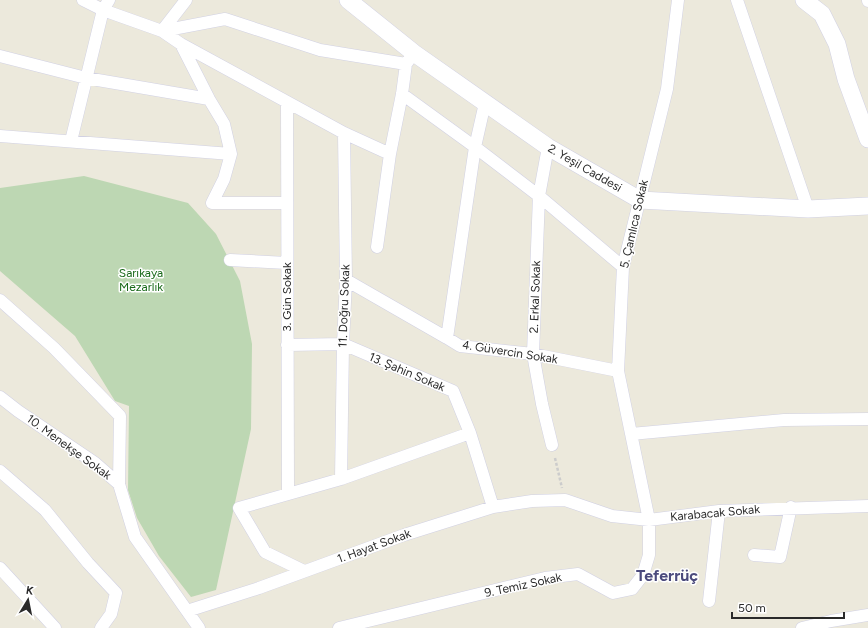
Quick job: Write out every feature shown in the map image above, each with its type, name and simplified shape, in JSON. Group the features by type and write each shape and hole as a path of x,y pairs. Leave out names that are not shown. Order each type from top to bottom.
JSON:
{"main road":[{"name":"2. Yeşil Caddesi","path":"348,0 410,58 485,103 548,147 640,200 808,209 868,206"},
{"path":"804,0 822,14 837,44 846,78 868,139"}],"street":[{"path":"83,0 106,5 162,31 181,44 286,102 344,133 390,154"},
{"path":"162,31 186,0"},
{"name":"5. Çamlıca Sokak","path":"650,520 618,371 623,267 667,89 678,0"},
{"path":"737,0 808,209"},
{"path":"71,141 106,5"},
{"path":"162,31 224,19 320,50 410,58 390,154 377,247"},
{"path":"181,44 209,99 224,124 231,154 224,179 212,203 287,203"},
{"path":"0,56 86,78 209,99"},
{"path":"402,94 475,146 539,196 623,267"},
{"name":"3. Gün Sokak","path":"286,102 288,493"},
{"path":"447,338 475,146 485,103"},
{"name":"11. Doğru Sokak","path":"341,479 343,344 346,280 344,133"},
{"path":"0,136 231,154"},
{"name":"2. Erkal Sokak","path":"548,147 539,196 533,354 542,404 552,445"},
{"path":"230,260 287,263"},
{"name":"4. Güvercin Sokak","path":"346,280 460,346 533,354 618,371"},
{"path":"0,300 54,348 120,416 119,484"},
{"name":"13. Şahin Sokak","path":"287,345 343,344 453,391 470,433 493,508"},
{"name":"10. Menekşe Sokak","path":"0,396 18,411 95,463 119,484 135,537 199,628"},
{"path":"631,434 784,420 868,419"},
{"path":"304,571 265,552 239,508 341,479 470,433"},
{"path":"0,471 45,510 88,563 116,593 111,614 101,628"},
{"name":"1. Hayat Sokak","path":"187,611 404,535 493,508 532,501 565,500"},
{"name":"Karabacak Sokak","path":"565,500 612,516 650,520 719,511 792,507 868,506"},
{"path":"754,555 780,556 792,507"},
{"path":"709,601 719,511"},
{"name":"9. Temiz Sokak","path":"339,628 545,578 578,574 613,593 632,589 643,575 649,555 650,520"},
{"path":"0,568 55,628"},
{"path":"802,628 831,620 868,615"}],"path":[{"path":"552,445 565,500"}],"green space":[{"name":"Sarıkaya Mezarlık","path":"84,176 188,203 216,234 240,281 252,344 251,429 216,590 191,597 159,556 137,518 128,490 129,406 115,401 75,336 0,271 0,188"}],"district":[{"name":"Teferrüç","path":"667,575"}]}
